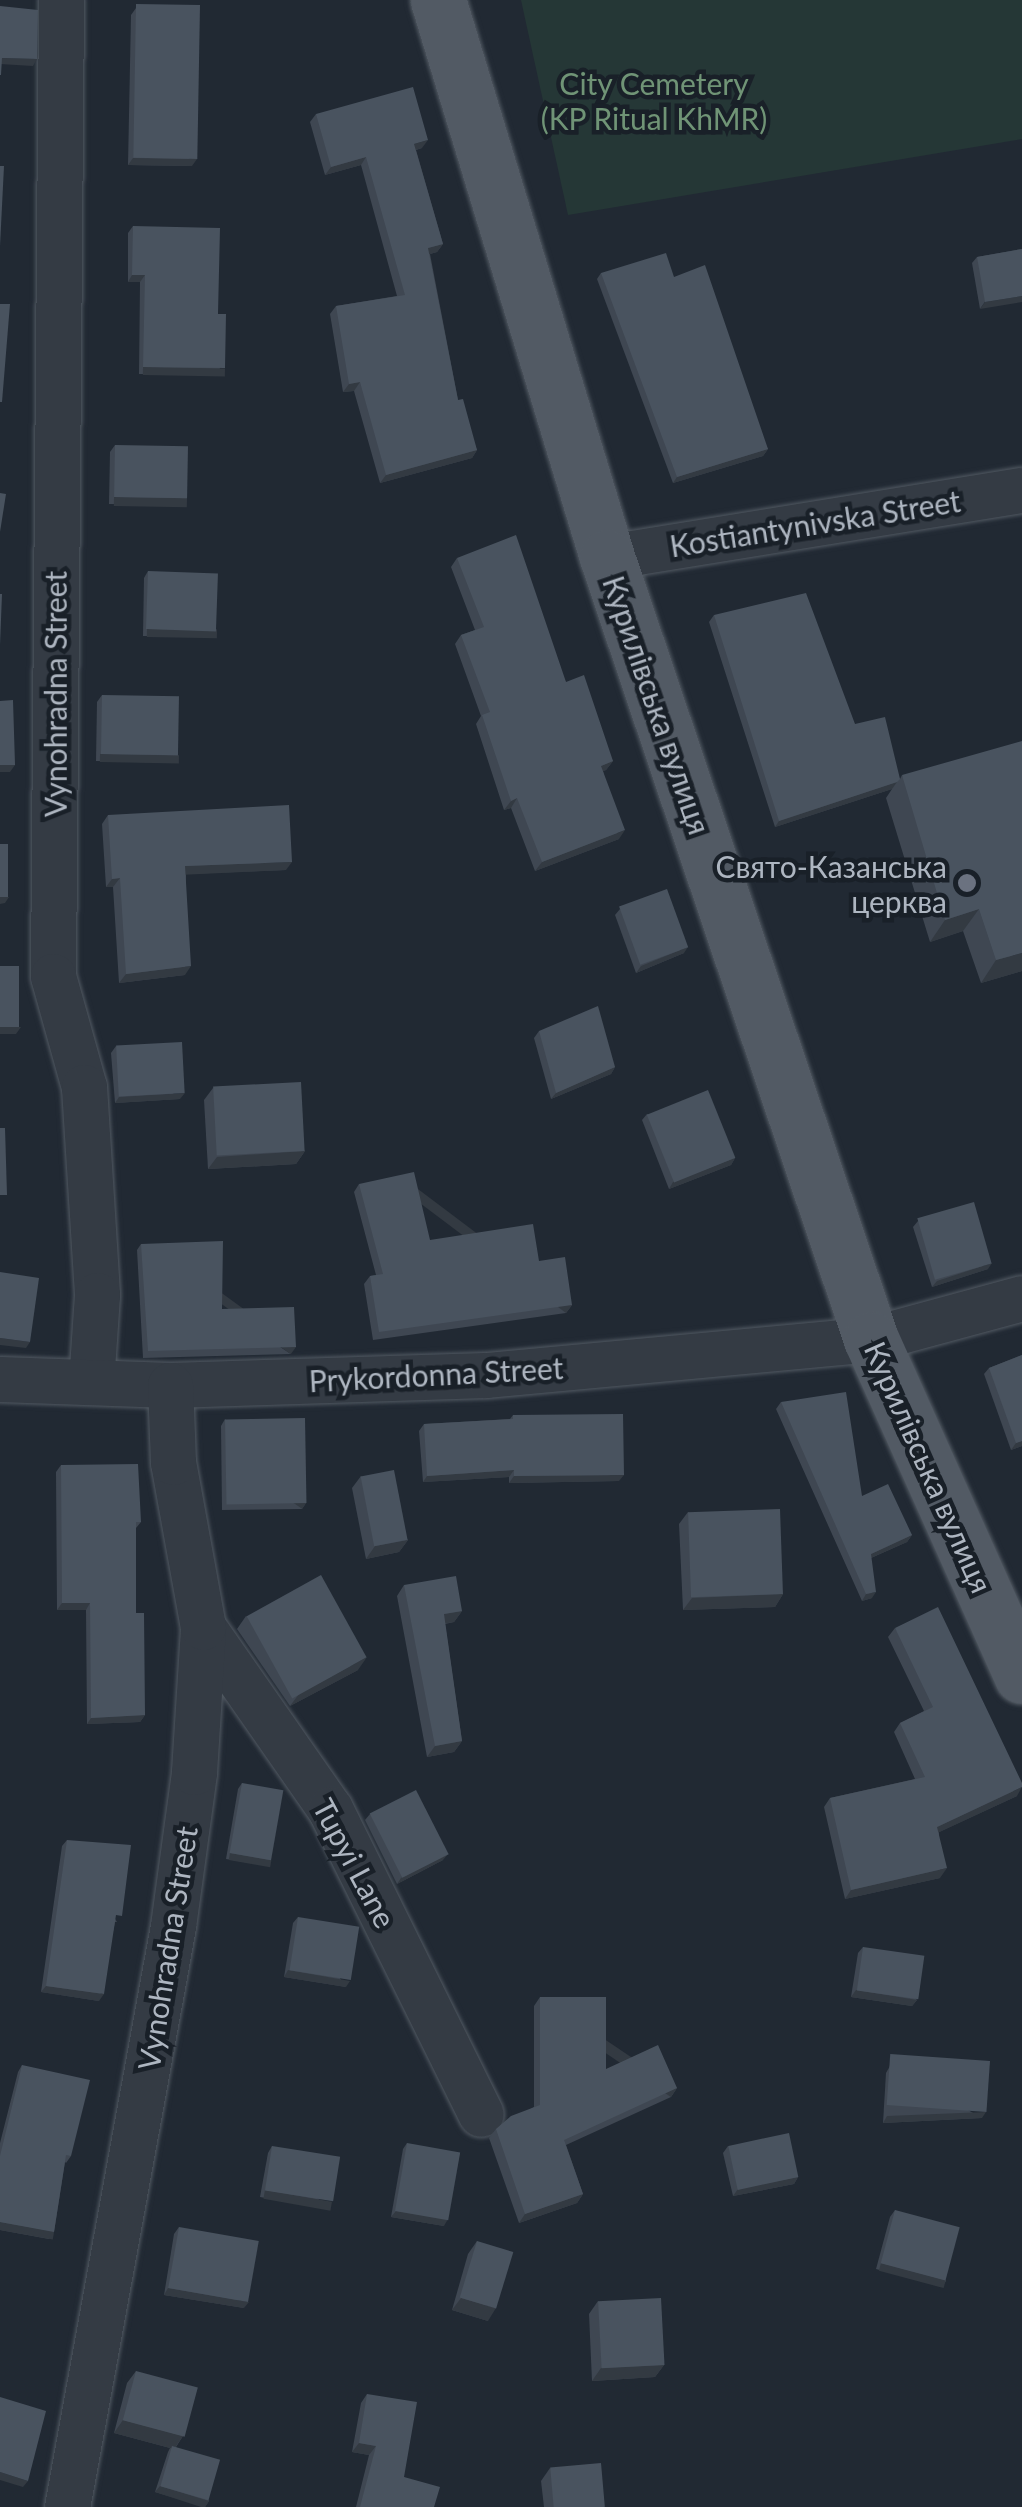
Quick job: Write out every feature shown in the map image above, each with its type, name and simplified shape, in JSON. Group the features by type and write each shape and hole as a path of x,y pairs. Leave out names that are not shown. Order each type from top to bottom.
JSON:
{"main road":[{"name":"Курилівська вулиця","path":"438,0 608,556 870,1339 1022,1676"}],"street":[{"name":"Vynohradna Street","path":"61,0 53,976 84,1086 97,1296 91,1382"},
{"name":"Kostiantynivska Street","path":"608,556 1022,490"},
{"name":"Prykordonna Street","path":"0,1378 170,1385 486,1375 870,1339 1022,1298"},
{"name":"Vynohradna Street","path":"67,2507 174,1926 194,1772 203,1627 174,1462 170,1385"},
{"name":"Tupyi Lane","path":"203,1627 330,1809 480,2114"}],"green space":[{"name":"City Cemetery (KP Ritual KhMR)","path":"521,0 1022,0 1022,139 568,215"}],"building":[{"path":"136,4 200,5 197,159 133,158"},
{"path":"0,6 38,10 37,59 2,58 1,75 0,75"},
{"path":"413,87 428,140 414,144 443,244 428,248 458,400 463,399 477,450 386,475 360,382 349,384 336,306 405,295 366,157 331,167 316,114"},
{"path":"0,166 4,166 0,246"},
{"path":"133,226 220,228 218,314 226,314 225,368 143,367 145,275 132,275"},
{"path":"1022,249 1022,296 985,302 977,257"},
{"path":"666,253 674,277 705,265 768,449 677,477 601,273"},
{"path":"0,304 10,304 2,402 0,402"},
{"path":"115,445 188,446 187,498 114,497"},
{"path":"0,493 6,494 0,532"},
{"path":"516,535 566,682 584,675 613,761 601,766 625,830 542,862 517,798 511,801 482,715 490,712 461,635 484,627 457,558"},
{"path":"148,571 218,573 216,631 146,629"},
{"path":"806,593 855,724 885,717 900,779 779,821 714,615"},
{"path":"102,695 179,696 178,755 101,754"},
{"path":"13,700 15,765 0,765 0,701"},
{"name":"Свято-Казанська церква","path":"1022,741 1022,953 996,960 979,909 945,920 902,775"},
{"path":"289,805 292,862 185,866 191,966 126,974 120,878 112,879 108,815"},
{"path":"0,844 8,844 8,897 0,897"},
{"path":"667,889 688,947 640,965 619,906"},
{"path":"0,966 19,966 19,1027 0,1027"},
{"path":"598,1006 615,1067 556,1093 539,1031"},
{"path":"182,1042 185,1093 119,1096 116,1045"},
{"path":"301,1082 305,1151 217,1156 213,1087"},
{"path":"708,1090 735,1158 674,1182 647,1115"},
{"path":"0,1128 5,1128 7,1195 0,1195"},
{"path":"414,1172 430,1240 533,1224 539,1261 565,1257 572,1305 379,1332 370,1276 383,1274 359,1184"},
{"path":"974,1202 992,1264 935,1280 917,1218"},
{"path":"223,1241 222,1309 294,1307 296,1347 148,1351 141,1244"},
{"path":"0,1272 39,1278 30,1342 0,1338"},
{"path":"1022,1355 1022,1441 1016,1443 989,1368"},
{"path":"846,1392 862,1496 888,1484 912,1535 871,1554 876,1592 866,1594 781,1402"},
{"path":"623,1414 624,1475 514,1476 514,1470 427,1476 424,1424 513,1419 513,1415"},
{"path":"305,1418 306,1503 226,1504 225,1419"},
{"path":"138,1464 141,1522 136,1522 136,1613 144,1613 145,1715 91,1718 90,1603 62,1603 61,1465"},
{"path":"394,1470 408,1540 374,1546 361,1476"},
{"path":"780,1509 783,1594 691,1597 688,1512"},
{"path":"321,1575 367,1657 292,1698 247,1616"},
{"path":"456,1576 462,1611 444,1614 462,1741 435,1746 404,1585"},
{"path":"938,1607 1022,1787 937,1827 947,1868 851,1890 830,1798 925,1777 900,1723 933,1707 895,1628"},
{"path":"242,1783 283,1790 271,1860 230,1853"},
{"path":"416,1790 449,1854 402,1878 370,1814"},
{"path":"67,1840 131,1845 122,1916 116,1915 104,1994 46,1986"},
{"path":"298,1917 359,1927 351,1980 290,1970"},
{"path":"863,1947 924,1956 918,1999 857,1991"},
{"path":"540,1997 606,1997 606,2069 658,2045 677,2088 564,2140 583,2194 525,2214 496,2129 511,2116 540,2105"},
{"path":"890,2054 990,2061 986,2112 887,2105"},
{"path":"22,2065 90,2080 71,2156 66,2155 54,2232 0,2222 0,2156"},
{"path":"789,2133 798,2177 738,2190 728,2146"},
{"path":"407,2143 460,2152 448,2220 395,2211"},
{"path":"272,2146 340,2157 333,2201 265,2190"},
{"path":"895,2210 960,2227 945,2280 881,2263"},
{"path":"179,2227 259,2241 248,2302 168,2288"},
{"path":"477,2241 513,2252 496,2309 460,2297"},
{"path":"661,2298 665,2365 602,2368 598,2301"},
{"path":"136,2371 198,2388 185,2437 123,2420"},
{"path":"367,2394 417,2402 404,2477 440,2487 434,2507 360,2507 376,2446 359,2443"},
{"path":"0,2397 46,2411 28,2481 0,2472"},
{"path":"172,2446 220,2460 208,2500 160,2486"},
{"path":"601,2463 605,2507 554,2507 550,2467"}],"place":[{"name":"Свято-Казанська церква","path":"967,883"}]}
